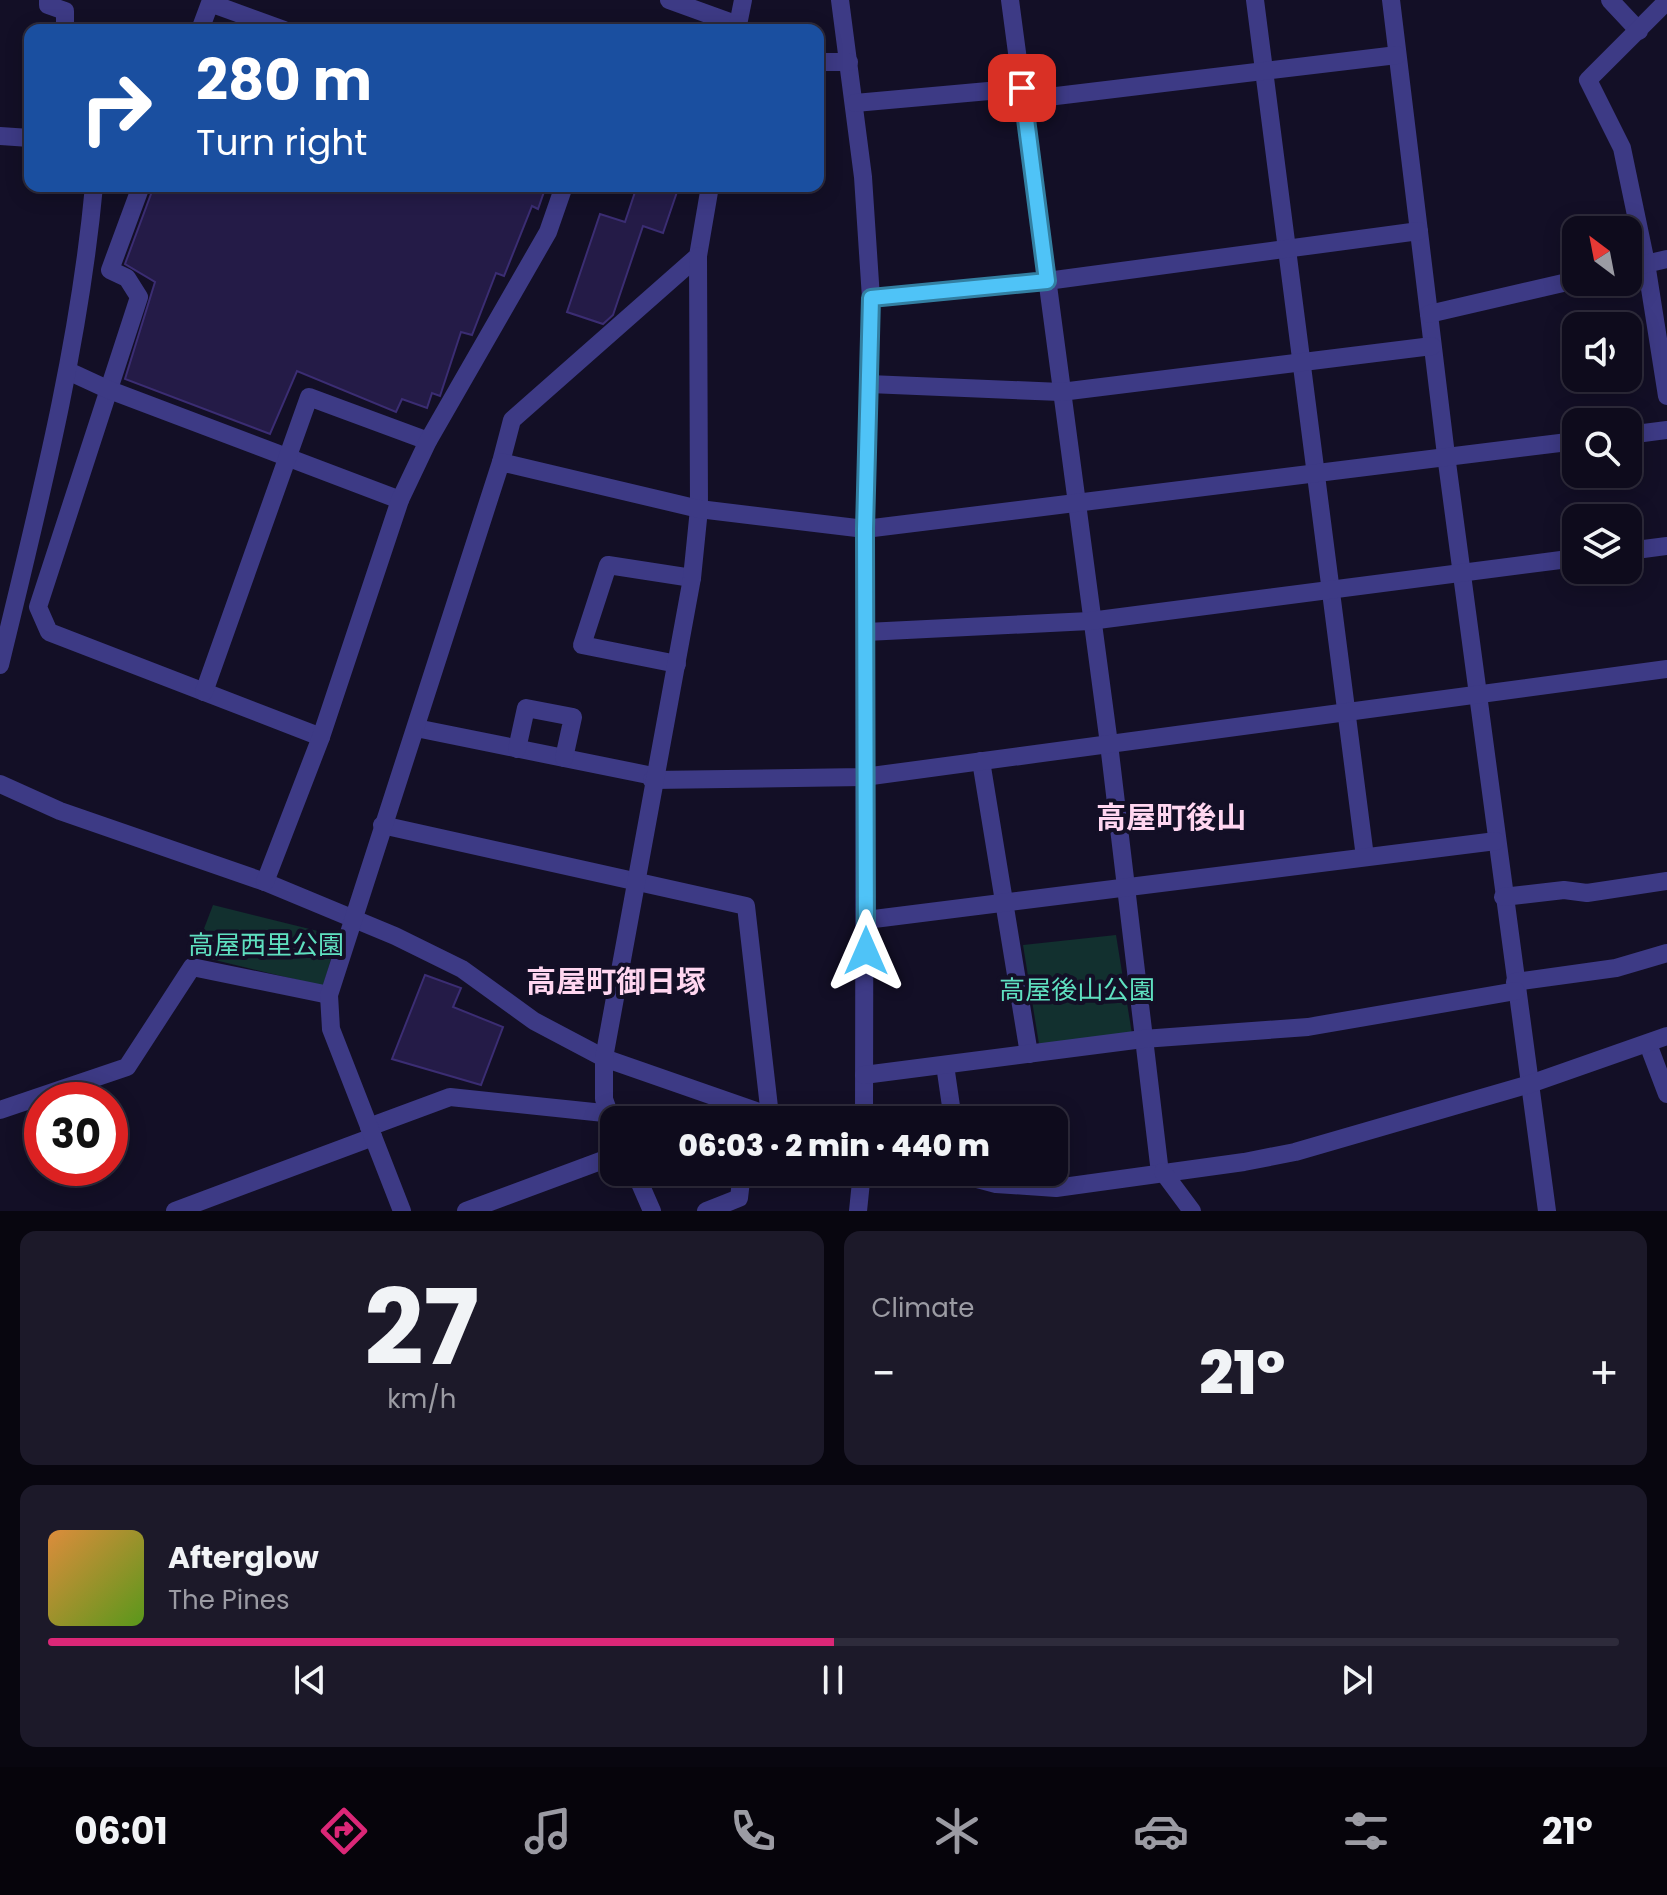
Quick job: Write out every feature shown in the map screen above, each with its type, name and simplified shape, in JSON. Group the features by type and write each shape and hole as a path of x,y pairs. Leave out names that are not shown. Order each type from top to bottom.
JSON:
{"street":[{"path":"48,0 48,5 65,11 65,24"},
{"path":"669,0 730,24"},
{"path":"739,24 743,0"},
{"path":"840,0 855,103 871,298 865,529 864,1106"},
{"path":"1010,0 1090,621 1109,744 1161,1172 1192,1211"},
{"path":"1255,0 1299,362 1365,857"},
{"path":"1391,0 1446,455 1547,1211"},
{"path":"1610,0 1639,31"},
{"path":"1631,216 1622,148 1588,80 1667,1"},
{"path":"202,24 210,3 268,24"},
{"path":"855,103 1022,94 1397,55"},
{"path":"824,62 849,62"},
{"path":"0,136 24,138"},
{"path":"0,665 68,371 87,262 93,192"},
{"path":"110,270 139,192"},
{"path":"265,882 321,737 400,500 428,441 548,232 562,192"},
{"path":"606,1106 604,1058 639,882 653,778 692,578 699,509 698,256 709,192"},
{"path":"871,298 1047,281 1419,231"},
{"path":"402,1211 331,1029 329,995 512,420 698,256"},
{"path":"1642,265 1667,259"},
{"path":"87,262 127,278 139,297 38,607 42,620 49,632 321,737"},
{"path":"1429,314 1562,283"},
{"path":"1642,288 1667,396"},
{"path":"869,384 1061,392 1432,346"},
{"path":"68,371 107,389 400,500"},
{"path":"204,692 309,397 428,441"},
{"path":"1642,433 1667,430"},
{"path":"501,462 699,509 865,529 1562,443"},
{"path":"1642,549 1667,546"},
{"path":"866,632 1090,621 1562,560"},
{"path":"677,664 582,645 608,565 692,578"},
{"path":"416,728 653,778 864,777 1667,669"},
{"path":"517,749 526,708 573,717 564,758"},
{"path":"981,761 1029,1054"},
{"path":"0,784 60,811 265,882 354,919 462,969 534,1021 604,1058 727,1106"},
{"path":"382,825 746,906 774,1106"},
{"path":"866,920 1496,841"},
{"path":"1503,897 1564,890 1587,893 1667,881"},
{"path":"864,1075 1143,1039 1308,1027 1616,968 1667,953"},
{"path":"0,1110 127,1067 192,967 329,995"},
{"path":"1026,1186 1056,1188 1295,1152 1530,1084 1667,1036"},
{"path":"1648,1044 1667,1094"},
{"path":"945,1065 951,1106"},
{"path":"175,1211 450,1097 600,1118"},
{"path":"466,1211 600,1161"},
{"path":"641,1186 652,1211"},
{"path":"706,1211 739,1198 740,1186"},
{"path":"858,1211 861,1186"}],"green space":[{"name":"高屋西里公園","path":"213,905 338,936 323,986 194,955"},
{"name":"高屋後山公園","path":"1116,935 1132,1034 1039,1044 1023,945"}],"building":[{"path":"152,192 544,192 538,209 532,206 504,276 496,273 472,335 461,332 440,396 432,393 427,408 402,399 396,412 297,371 270,434 125,379 155,282 125,264"},
{"path":"635,192 677,192 663,233 643,226 613,315 603,324 567,312 600,214 625,222"},
{"path":"425,975 461,988 453,1007 503,1027 481,1085 392,1059"}],"district":[{"name":"高屋町後山","path":"1171,818"},
{"name":"高屋町御日塚","path":"616,982"}],"route":[{"path":"866,951 865,529 871,298 1047,281 1022,88"}]}
